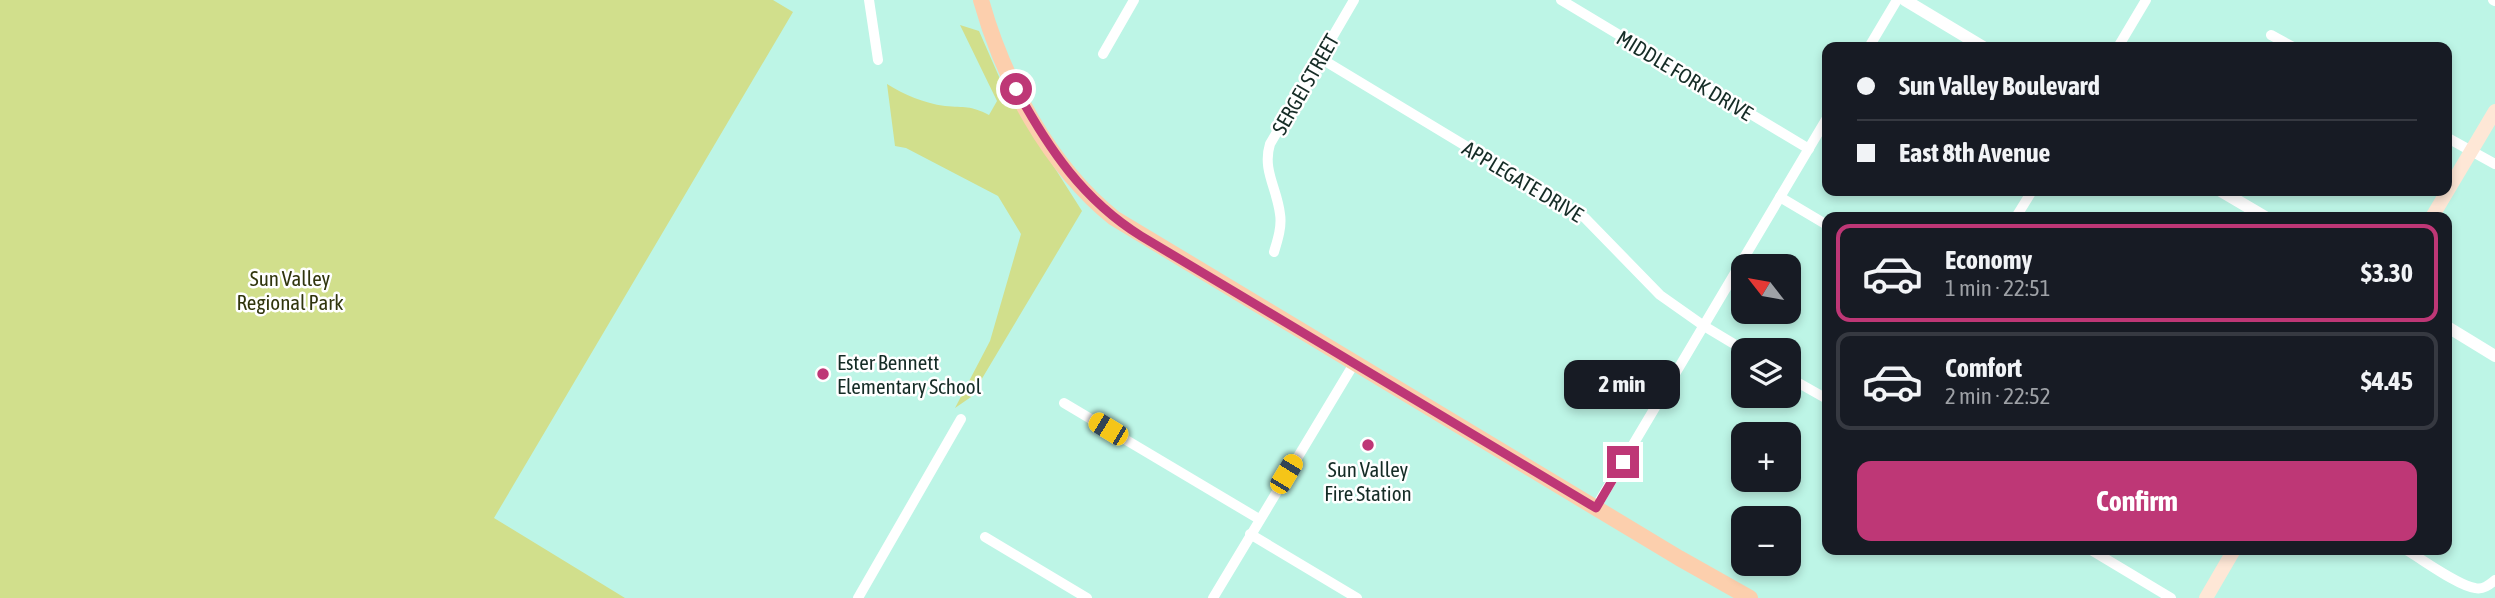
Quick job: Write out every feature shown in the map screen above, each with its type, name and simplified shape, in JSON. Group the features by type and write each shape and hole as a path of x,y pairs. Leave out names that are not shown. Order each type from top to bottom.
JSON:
{"main road":[{"path":"981,0 1004,63 1030,114 1060,161 1094,201 1114,218 1750,598"},
{"path":"2452,183 2495,111"},
{"path":"2435,212 2444,196"},
{"path":"2206,598 2231,555"}],"street":[{"path":"869,0 878,60"},
{"path":"1102,54 1134,0"},
{"name":"SERGEI STREET","path":"1274,252 1281,222 1268,172 1267,153 1354,0"},
{"name":"MIDDLE FORK DRIVE","path":"1561,0 1808,149"},
{"path":"1872,42 1897,0"},
{"path":"1905,0 1975,42"},
{"path":"2121,42 2146,0"},
{"path":"2272,35 2284,42"},
{"name":"APPLEGATE DRIVE","path":"1320,58 1585,218 1660,295 1731,342"},
{"path":"1596,508 1822,126"},
{"path":"2452,140 2495,164"},
{"path":"2019,212 2029,196"},
{"path":"2229,196 2257,212"},
{"path":"1780,197 1822,222"},
{"path":"2452,330 2495,356"},
{"path":"1213,598 1355,362"},
{"path":"1801,385 1822,397"},
{"path":"1065,403 1259,519"},
{"path":"858,598 961,419"},
{"path":"1250,534 1357,598"},
{"path":"985,537 1087,598"},
{"path":"2099,555 2171,598"},
{"path":"2414,555 2466,586 2488,587 2495,580"}],"green space":[{"name":"Sun Valley Regional Park","path":"0,0 773,0 793,12 494,518 625,598 0,598"},
{"path":"960,25 979,31 1004,88 1082,211 971,397 955,408 990,341 1021,234 998,196 906,148 895,146 887,84 922,101 972,108 989,115 997,101"}],"place":[{"name":"Ester Bennett Elementary School","path":"823,374"},
{"name":"Sun Valley Fire Station","path":"1368,445"}],"route":[{"path":"1016,89 1066,170 1103,209 1141,236 1596,508 1623,462"}]}
